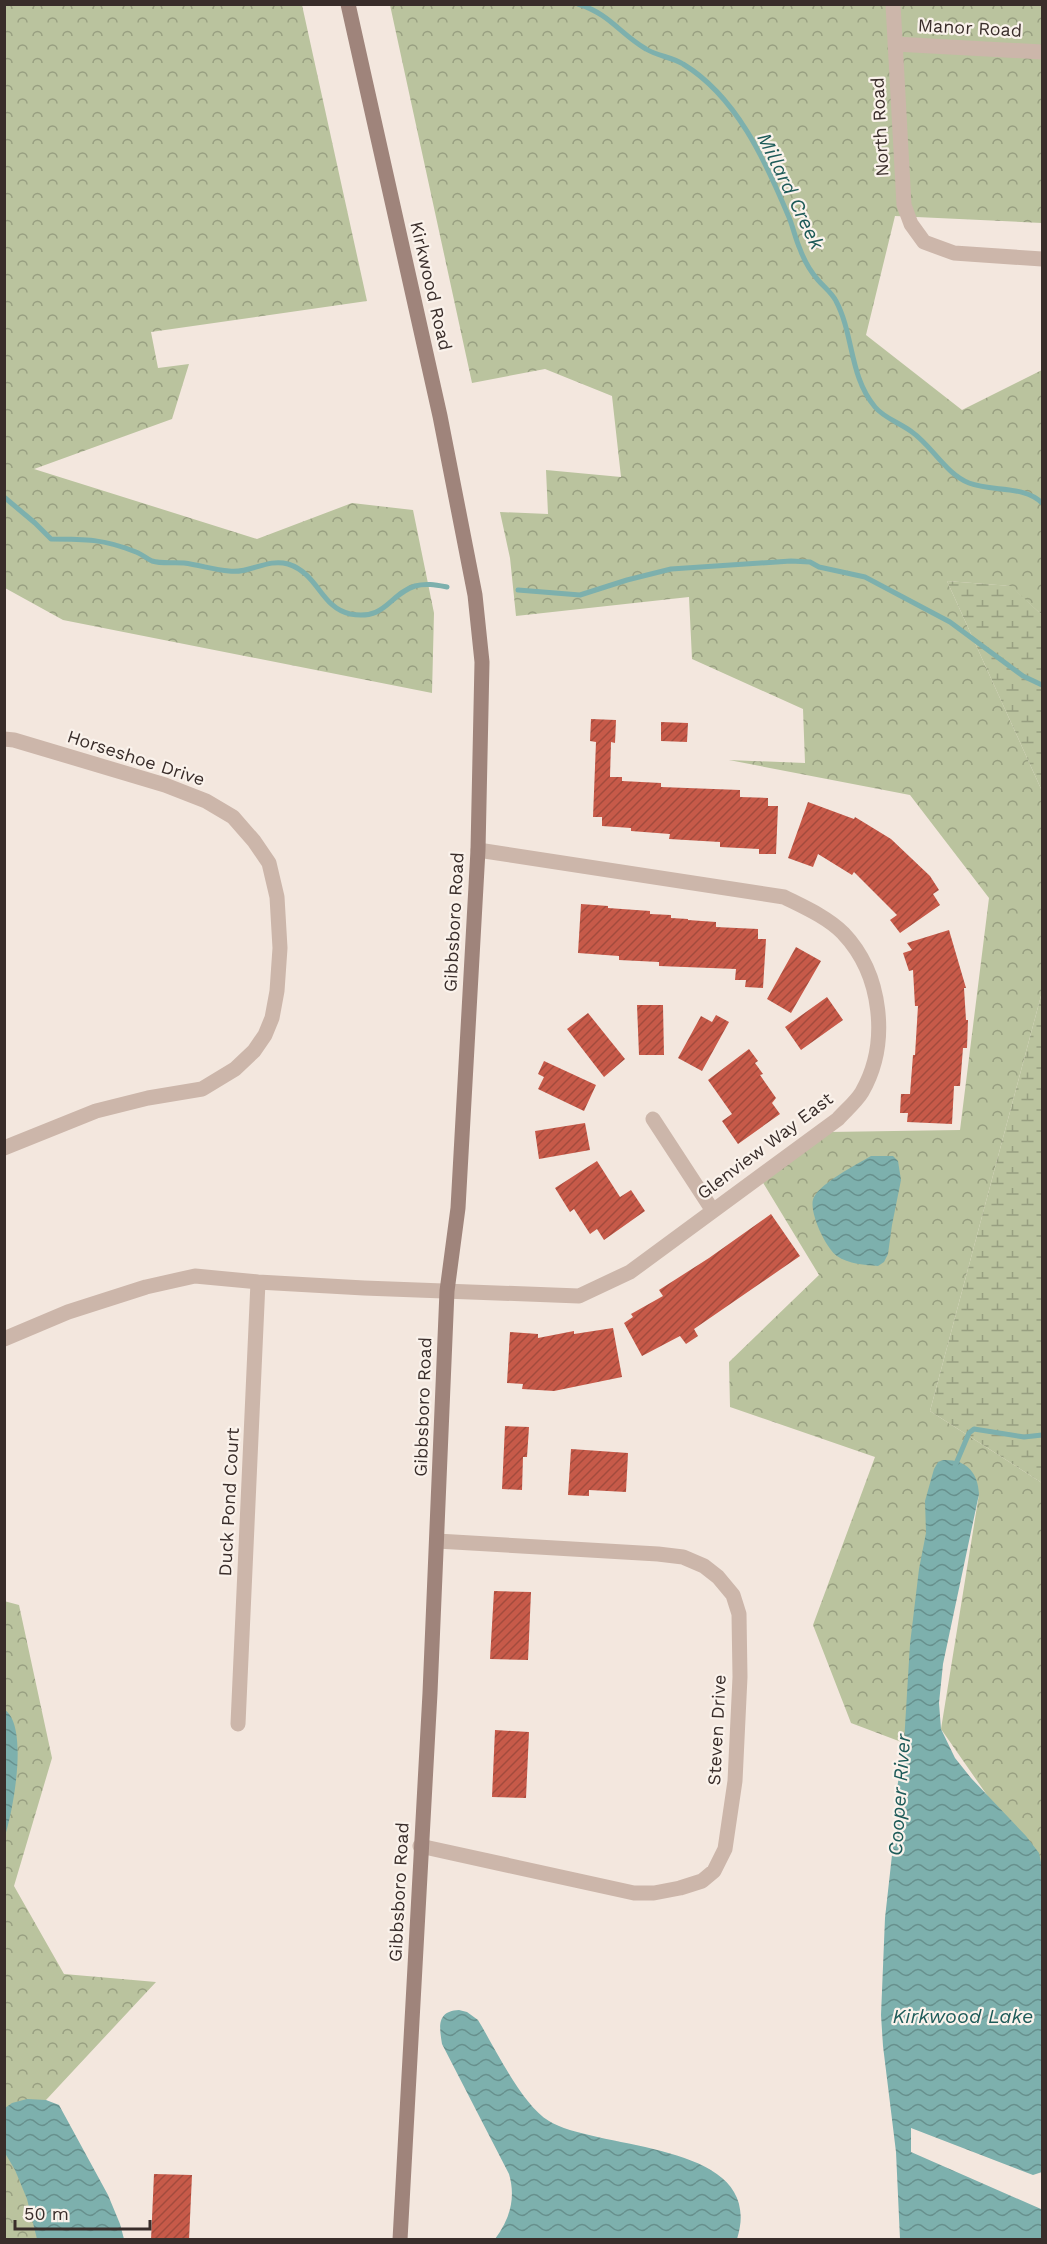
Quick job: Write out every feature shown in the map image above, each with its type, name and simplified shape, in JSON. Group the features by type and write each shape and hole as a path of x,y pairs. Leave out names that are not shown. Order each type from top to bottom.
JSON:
{"street":[{"name":"Kirkwood Road","path":"348,4 441,416 471,577"},
{"name":"North Road","path":"893,4 904,205 911,224 924,242 954,253 1042,259"},
{"name":"Manor Road","path":"895,44 1042,52"},
{"name":"Gibbsboro Road","path":"399,2240 437,1541 447,1291 458,1208 478,850 482,662 471,577"},
{"name":"Horseshoe Drive","path":"4,739 165,785 206,801 232,818 254,841 269,863 277,897 280,948 272,1018 265,1035 254,1051 235,1069 202,1089 148,1098 96,1111 4,1148"},
{"name":"Glenview Way East","path":"4,1340 68,1312 166,1282 195,1276 258,1282 579,1296 630,1272 837,1119 861,1093 874,1064 879,1034 877,1003 872,981 843,934 820,916 784,897 478,850"},
{"path":"653,1119 713,1211"},
{"name":"Duck Pond Court","path":"238,1724 258,1282"},
{"name":"Steven Drive","path":"420,1846 634,1893 654,1893 680,1888 702,1881 714,1871 725,1849 735,1781 740,1677 740,1614 733,1595 718,1577 704,1566 683,1557 437,1541"}],"green space":[{"path":"5,4 302,5 367,301 151,332 158,368 189,364 172,419 34,469 257,539 352,503 413,510 434,613 432,693 63,620 5,588"},
{"path":"390,5 1042,5 1042,223 895,216 866,335 962,410 1042,370 1042,615 1010,586 947,581 1042,791 1042,992 930,1411 1042,1483 1042,1874 941,1729 979,1494 904,1743 851,1723 813,1625 875,1457 730,1407 729,1362 819,1275 762,1181 828,1132 960,1130 989,898 910,795 729,760 805,763 803,709 692,659 689,597 516,616 510,558 500,512 548,514 546,470 621,477 612,396 545,369 472,383"},
{"path":"947,581 1011,586 1042,615 1042,791"},
{"path":"1042,992 1042,1483 930,1411"},
{"path":"4,1601 19,1605 52,1758 14,1886 64,1974 156,1982 46,2100 111,2239 5,2239"}],"water":[{"path":"871,1156 893,1156 898,1161 901,1180 888,1254 884,1262 878,1266 857,1264 837,1256 828,1246 813,1210 814,1197 818,1191 840,1174"},
{"name":"Kirkwood Lake","path":"943,1460 958,1462 969,1468 976,1479 979,1494 943,1664 939,1703 941,1729 955,1758 1039,1853 1042,1867 1042,2172 1033,2175 911,2128 911,2152 1041,2209 1042,2239 900,2239 896,2152 881,2015 885,1918 897,1789 904,1743 910,1644 926,1533 925,1501 934,1469 938,1462"},
{"path":"5,1710 12,1719 18,1751 15,1790 5,1836"},
{"path":"459,2010 467,2012 478,2020 519,2089 539,2113 549,2121 572,2131 673,2154 704,2166 727,2183 740,2207 737,2239 495,2239 508,2216 512,2200 511,2183 509,2174 442,2044 440,2026 443,2016"},
{"path":"27,2099 46,2100 59,2105 108,2195 124,2239 37,2239 27,2199 5,2153 5,2108 12,2103"}],"building":[{"path":"591,719 616,720 615,743 611,742 610,777 622,777 622,781 661,783 661,787 740,790 740,797 768,798 768,806 778,806 776,854 759,854 759,849 720,847 720,842 669,839 670,834 602,826 602,817 593,817 596,742 590,741"},
{"path":"661,722 688,723 687,742 661,741"},
{"path":"808,802 854,819 855,817 891,839 930,876 939,890 933,894 940,905 900,933 890,920 897,915 854,872 852,875 818,854 813,867 788,858"},
{"path":"581,904 650,911 650,914 671,915 671,918 716,922 716,927 758,929 758,939 766,939 763,988 745,987 746,980 735,980 736,969 659,966 659,962 619,960 619,956 578,953"},
{"path":"949,930 966,988 964,988 966,1020 968,1020 967,1048 963,1048 960,1086 954,1086 952,1124 907,1122 908,1113 900,1113 901,1094 910,1094 918,1006 915,1006 913,970 909,971 903,953 912,950 907,943"},
{"path":"796,947 821,961 791,1013 767,999"},
{"path":"827,997 843,1020 801,1050 785,1027"},
{"path":"637,1005 663,1005 664,1055 639,1055"},
{"path":"588,1013 625,1059 604,1077 567,1029"},
{"path":"716,1015 729,1022 702,1071 678,1058 701,1016 712,1022"},
{"path":"749,1049 758,1061 755,1063 763,1074 760,1075 776,1098 772,1103 780,1114 738,1144 722,1121 732,1114 708,1080"},
{"path":"544,1061 596,1085 584,1111 538,1089 544,1077 538,1074"},
{"path":"585,1123 590,1150 539,1159 535,1131"},
{"path":"597,1161 620,1197 631,1190 645,1211 604,1240 597,1229 590,1234 574,1209 570,1212 555,1188"},
{"path":"771,1214 800,1256 694,1329 698,1336 686,1344 680,1336 642,1356 624,1323 633,1317 631,1314 663,1296 659,1290"},
{"path":"613,1328 622,1377 554,1391 522,1389 523,1384 507,1383 510,1332 538,1334 538,1338 574,1331 574,1334"},
{"path":"505,1426 529,1427 527,1457 523,1457 522,1490 502,1489"},
{"path":"571,1449 628,1453 626,1492 589,1490 589,1496 568,1495"},
{"path":"494,1591 531,1592 528,1660 490,1659"},
{"path":"495,1730 529,1732 526,1798 492,1797"},
{"path":"154,2174 192,2175 189,2240 151,2240"}],"waterway":[{"name":"Millard Creek","path":"578,4 598,13 646,49 683,64 702,77 733,111 759,151 790,219 806,262 815,277 836,301 842,314 860,382 875,407 919,438 946,467 961,479 978,486 1017,491 1035,497 1042,503"},
{"path":"4,497 51,539 104,542 136,552 152,561 184,563 223,570 237,571 273,563 288,564 307,575 332,605 350,614 372,614 415,586 427,584 447,587"},
{"path":"518,590 580,595 671,569 791,561 810,562 819,567 865,577 950,622 1023,676 1042,685"},
{"name":"Cooper River","path":"955,1466 969,1433 974,1429 1024,1437 1042,1435"}]}
